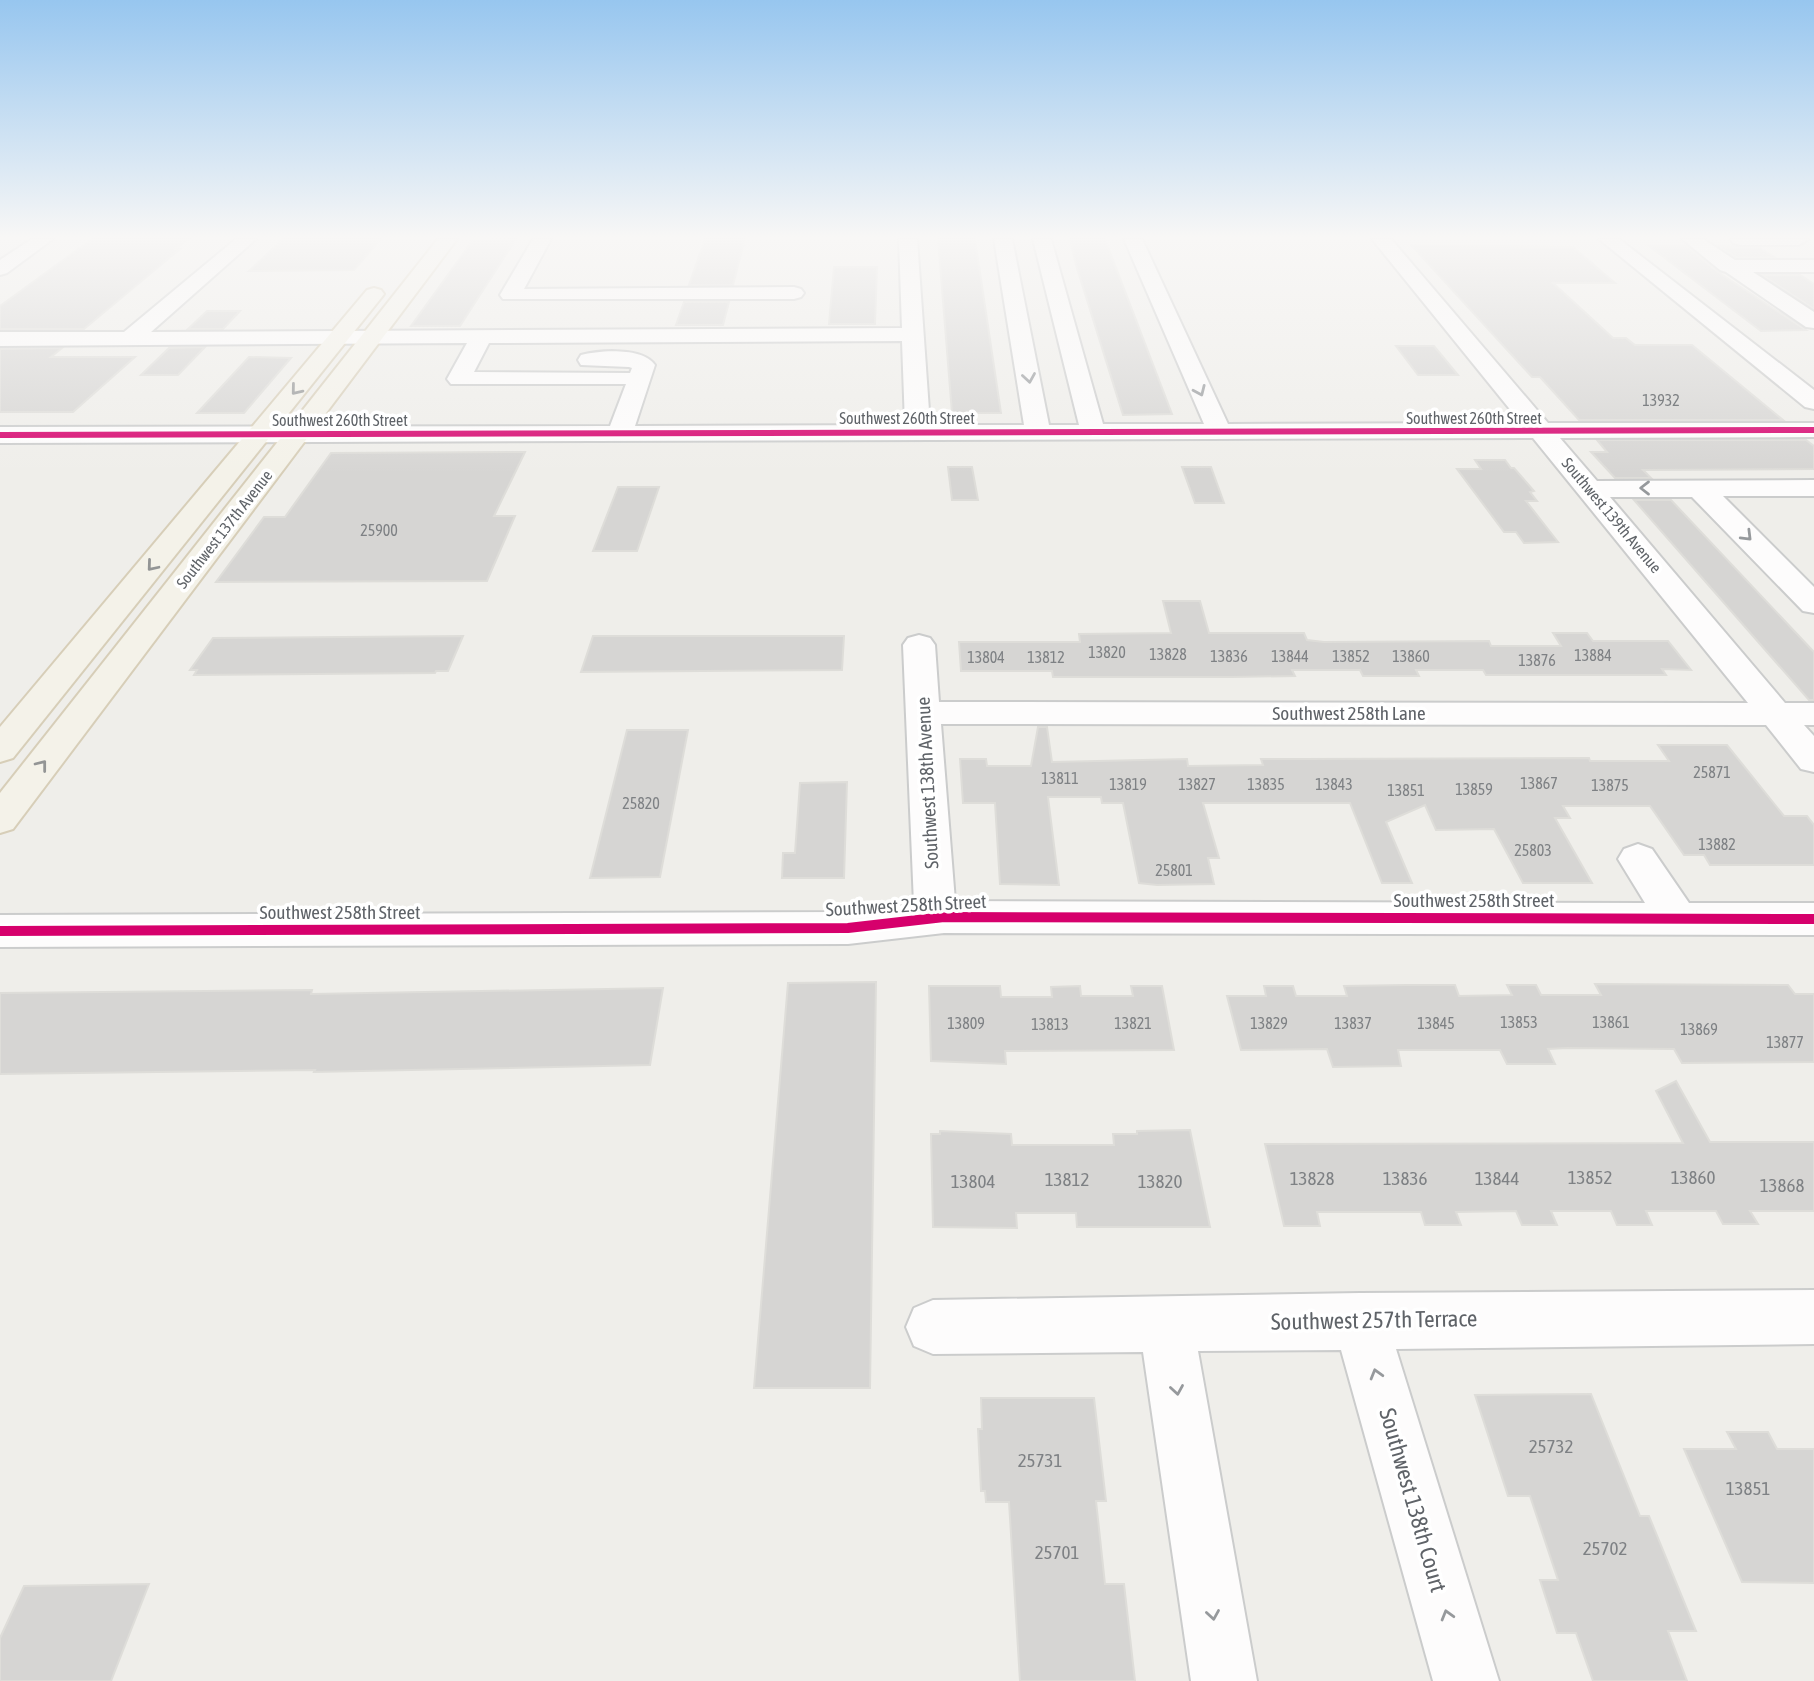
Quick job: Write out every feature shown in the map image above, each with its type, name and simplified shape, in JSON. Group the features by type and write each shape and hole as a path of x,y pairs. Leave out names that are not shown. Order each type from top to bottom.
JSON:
{"main road":[{"name":"Southwest 137th Avenue","path":"0,750 354,317"},
{"name":"Southwest 137th Avenue","path":"0,819 387,317"}],"street":[{"path":"130,339 155,317"},
{"path":"787,335 790,317"},
{"path":"912,317 918,432"},
{"path":"1017,317 1038,432"},
{"path":"1063,317 1093,432"},
{"path":"1168,317 1219,431"},
{"name":"Southwest 139th Avenue","path":"1447,317 1814,760"},
{"path":"1707,317 1814,402"},
{"path":"0,339 913,334"},
{"path":"481,337 468,361 633,360 644,365 620,433"},
{"name":"Southwest 260th Street","path":"0,435 1814,430"},
{"path":"1699,488 1814,604"},
{"path":"1591,489 1814,488"},
{"name":"Southwest 138th Avenue","path":"919,645 934,903 944,917"},
{"name":"Southwest 258th Lane","path":"923,713 1814,714"},
{"path":"1638,859 1676,918"},
{"name":"Southwest 258th Street","path":"0,931 848,928 944,917 1814,919"},
{"name":"Southwest 257th Terrace","path":"933,1326 1814,1317"},
{"name":"Southwest 138th Court","path":"1360,1320 1466,1681"},
{"path":"1166,1323 1224,1681"}],"building":[{"path":"0,317 98,317 84,329 0,329"},
{"path":"200,317 234,317 223,329 188,329"},
{"path":"417,317 466,317 460,326 411,326"},
{"path":"679,317 725,317 723,325 676,325"},
{"path":"830,317 875,317 875,324 829,324"},
{"path":"944,317 987,317 1001,413 952,413"},
{"path":"1092,317 1135,317 1172,414 1123,415"},
{"path":"1477,317 1591,317 1613,338 1626,338 1635,345 1692,345 1783,420 1579,420 1540,377 1532,377"},
{"path":"1743,317 1787,317 1806,330 1761,331"},
{"path":"1396,346 1434,346 1458,375 1418,375"},
{"path":"205,347 178,375 141,375 169,348"},
{"path":"62,348 51,357 135,357 73,412 0,412 0,349"},
{"path":"249,357 291,358 244,413 197,413"},
{"path":"1597,440 1806,440 1814,446 1814,469 1643,470 1651,478 1615,478 1591,452 1607,452"},
{"path":"525,452 494,516 515,516 487,581 216,582 264,517 285,517 331,453"},
{"path":"1475,460 1505,460 1514,468 1534,491 1530,492 1537,501 1526,501 1558,542 1524,543 1516,532 1504,532 1457,469 1481,469"},
{"path":"948,467 972,467 978,500 952,500"},
{"path":"1182,467 1211,467 1224,503 1195,503"},
{"path":"618,487 659,487 637,551 593,551"},
{"path":"1634,500 1671,500 1814,652 1814,700 1809,700"},
{"path":"1163,601 1200,601 1209,633 1304,633 1307,640 1324,642 1489,641 1491,646 1561,646 1553,633 1587,633 1593,641 1668,641 1691,670 1662,669 1666,675 1486,675 1483,670 1416,670 1419,676 1363,676 1360,670 1292,670 1295,676 1232,677 1053,677 1052,671 961,671 959,642 1080,642 1079,634 1171,633"},
{"path":"463,636 448,671 435,673 194,675 197,670 190,670 213,638"},
{"path":"593,636 844,636 842,670 581,672"},
{"path":"1038,727 1047,727 1052,762 1187,759 1188,766 1263,765 1261,759 1589,758 1590,761 1669,761 1658,745 1727,745 1784,816 1807,816 1814,825 1814,865 1710,865 1704,855 1684,855 1650,806 1563,806 1570,818 1555,818 1592,883 1523,883 1494,829 1436,830 1425,805 1386,822 1412,883 1382,883 1350,803 1203,803 1219,858 1208,858 1214,884 1157,885 1139,883 1123,803 1102,803 1101,797 1048,797 1059,885 1000,884 995,803 963,803 960,759 986,759 987,766 1031,766"},
{"path":"627,730 688,730 660,877 590,878"},
{"path":"847,782 844,878 782,878 783,853 795,853 800,783"},
{"path":"876,982 870,1388 754,1388 788,983"},
{"path":"1595,984 1788,985 1795,994 1814,994 1814,1062 1682,1063 1674,1049 1567,1048 1548,1049 1555,1064 1507,1064 1500,1050 1398,1050 1401,1066 1333,1067 1327,1049 1241,1050 1227,996 1266,996 1264,986 1293,986 1296,996 1347,996 1344,986 1406,985 1455,985 1459,996 1512,995 1507,985 1536,985 1541,995 1601,995"},
{"path":"929,986 1000,986 1001,997 1052,997 1051,987 1080,986 1081,996 1133,996 1131,986 1162,986 1174,1050 1005,1051 1006,1064 931,1061"},
{"path":"663,988 650,1065 314,1072 315,1070 0,1074 0,993 312,990 311,994"},
{"path":"1676,1081 1710,1142 1814,1142 1814,1211 1750,1211 1758,1224 1723,1224 1716,1211 1646,1211 1652,1225 1617,1225 1611,1211 1551,1211 1557,1225 1522,1225 1516,1211 1456,1212 1461,1225 1425,1225 1421,1212 1317,1212 1320,1226 1284,1226 1265,1144 1683,1143 1656,1091"},
{"path":"1190,1130 1210,1227 1077,1227 1076,1213 1016,1213 1017,1228 933,1227 931,1134 940,1134 940,1131 1011,1134 1012,1145 1114,1145 1113,1134"},
{"path":"1591,1394 1640,1516 1649,1516 1696,1631 1668,1631 1687,1681 1593,1681 1576,1633 1557,1633 1540,1580 1558,1580 1530,1496 1508,1496 1475,1395"},
{"path":"981,1398 1094,1398 1106,1501 1096,1501 1105,1584 1124,1584 1135,1681 1020,1681 1009,1502 986,1502 985,1491 981,1491 978,1429 982,1429"},
{"path":"1727,1432 1768,1432 1777,1449 1814,1449 1814,1583 1742,1582 1684,1449 1736,1449"},
{"path":"149,1584 111,1681 0,1681 0,1638 24,1586"}],"cycle path":[{"path":"0,435 1814,430"},
{"path":"0,931 848,928 944,917 1814,919"}]}
